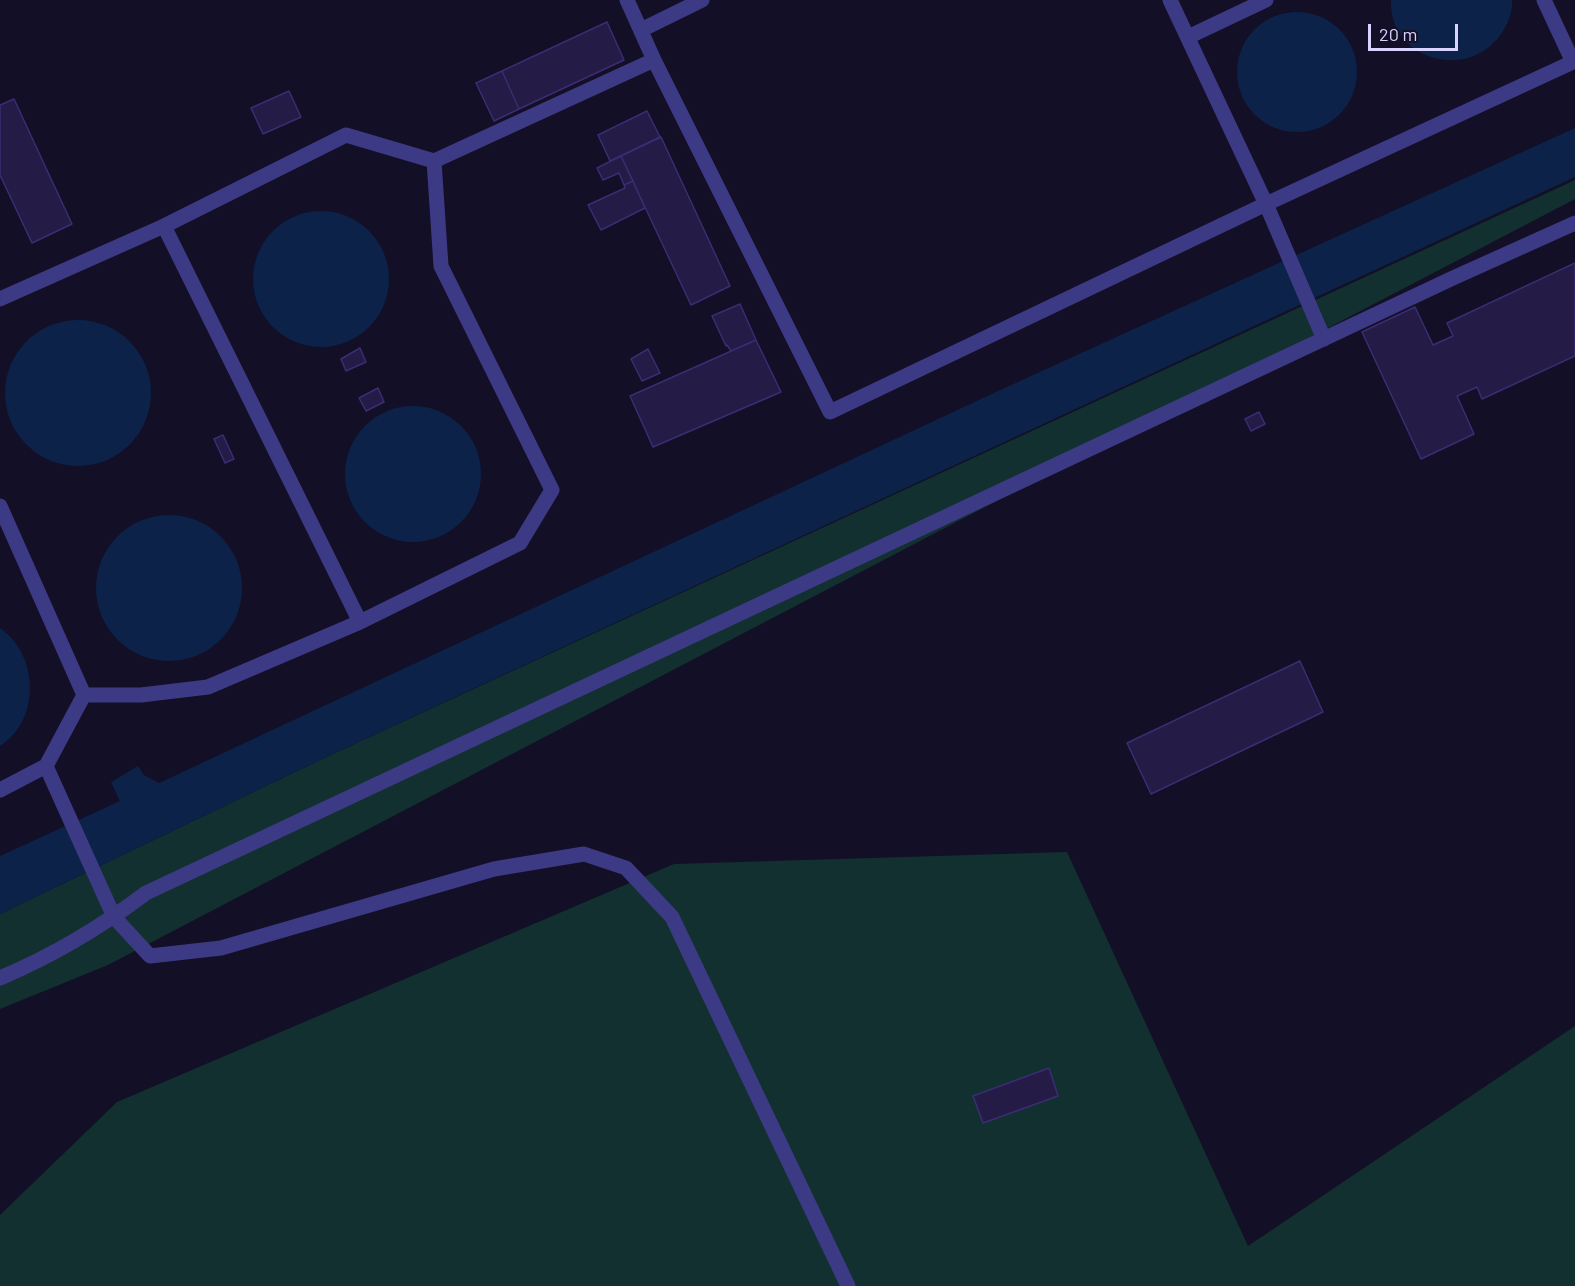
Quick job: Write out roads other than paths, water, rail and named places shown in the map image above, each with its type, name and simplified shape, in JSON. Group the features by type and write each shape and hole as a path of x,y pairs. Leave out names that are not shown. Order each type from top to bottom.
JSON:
{"lane":[{"path":"627,0 654,60 830,412 1266,204 1574,61 1544,0"},
{"path":"641,30 702,0"},
{"path":"1170,0 1266,204 1324,339"},
{"path":"1188,37 1266,0"},
{"path":"0,299 164,226 346,135 434,161 654,60"},
{"path":"84,695 141,695 208,687 360,622 520,543 552,489 441,266 434,161"},
{"path":"0,978 35,963 114,917 146,892 1453,278 1575,223"},
{"path":"164,226 360,622"},
{"path":"0,506 84,695"},
{"path":"0,790 46,766 84,695"},
{"path":"46,766 114,917 150,956 221,948 494,869 584,854 626,868 672,917 848,1286"}],"water":[{"path":"1391,0 1512,0 1512,4 1510,16 1503,31 1489,47 1472,57 1453,60 1434,58 1417,50 1403,38 1394,21"},
{"path":"1297,12 1320,16 1340,29 1353,49 1357,72 1353,95 1340,115 1320,128 1297,132 1274,128 1254,115 1241,95 1237,72 1241,49 1254,29 1274,16"},
{"path":"1575,128 1575,177 322,759 0,914 0,856 120,801 111,782 138,766 144,775 159,783 998,391"},
{"path":"321,211 347,216 359,222 369,231 378,241 384,253 389,279 384,305 378,317 369,327 359,336 347,342 321,347 295,342 283,336 273,327 264,317 258,305 253,279 258,253 264,241 273,231 283,222 295,216"},
{"path":"78,320 106,325 130,341 146,365 151,393 146,421 130,445 106,461 78,466 50,461 26,445 10,421 5,393 10,365 26,341 50,325"},
{"path":"413,406 439,411 461,426 476,448 481,474 476,500 461,522 439,537 413,542 387,537 365,522 350,500 345,474 350,448 365,426 387,411"},
{"path":"169,515 183,516 197,521 210,527 221,536 230,547 236,560 241,574 241,602 236,616 230,629 221,640 210,649 197,655 183,660 169,661 155,660 141,655 128,649 117,640 108,629 102,616 97,602 96,588 97,574 102,560 108,547 117,536 128,527 141,521 155,516"},
{"path":"0,628 13,640 22,654 28,670 30,687 23,720 13,735 0,746"}]}
